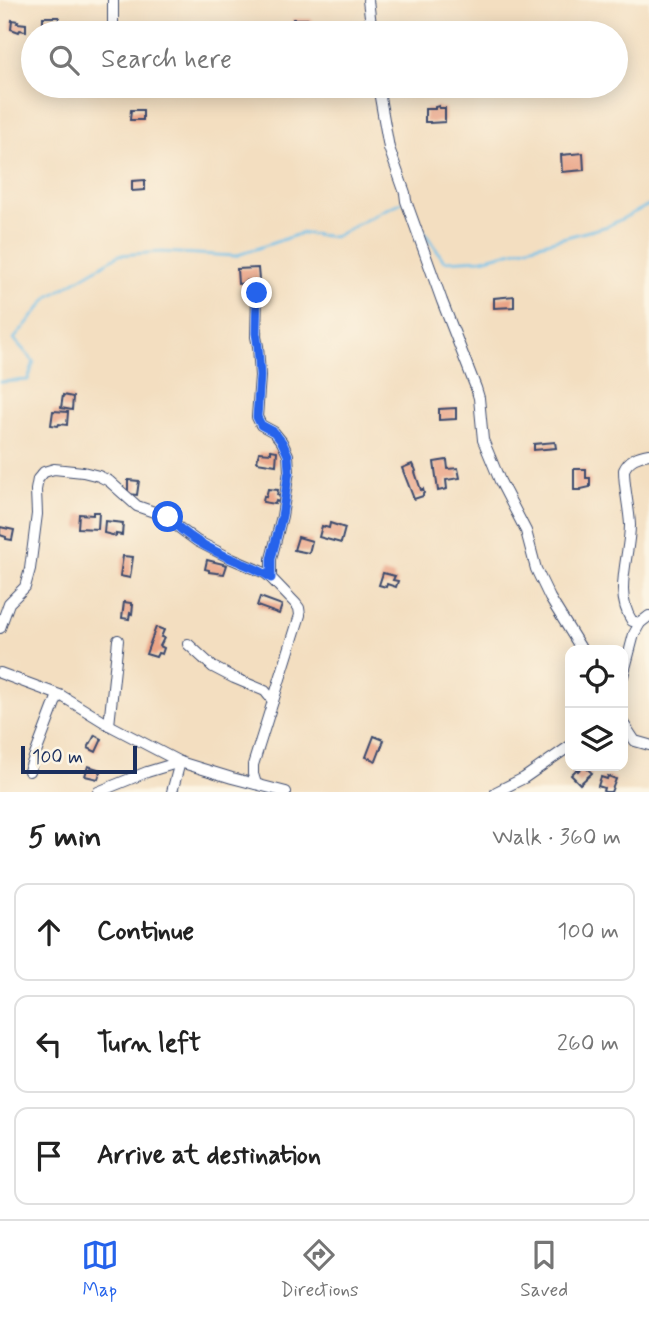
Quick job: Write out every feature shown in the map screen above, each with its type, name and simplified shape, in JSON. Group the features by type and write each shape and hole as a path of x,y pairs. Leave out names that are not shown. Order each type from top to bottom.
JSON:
{"street":[{"path":"113,0 113,21"},
{"path":"368,0 371,21"},
{"path":"380,98 389,148 406,201 476,388 483,440 500,481 526,531 536,569 579,645"},
{"path":"257,293 256,333 260,376 257,417 261,425 274,432 282,442 288,455 289,471 282,516 271,559 271,578"},
{"path":"645,620 632,621 624,605 624,570 629,529 624,470 630,461 649,454"},
{"path":"0,628 9,603 25,587 30,569 37,514 38,479 44,472 54,469 99,476 109,481 137,506 168,517 197,541 265,573 299,608 300,614 253,765 256,784"},
{"path":"628,657 634,634 645,620"},
{"path":"109,725 118,640"},
{"path":"188,645 214,667 265,691 273,701"},
{"path":"0,673 58,695 180,762 286,792"},
{"path":"29,771 58,695"},
{"path":"628,730 635,741 649,745"},
{"path":"496,792 524,778 565,749"},
{"path":"98,792 180,762"},
{"path":"172,792 180,762"}],"building":[{"path":"43,17 59,17 59,21 43,21"},
{"path":"293,19 312,19 312,21"},
{"path":"12,20 21,23 19,32 11,29"},
{"path":"439,106 445,108 445,122 425,122 425,109"},
{"path":"131,110 143,110 143,120 130,120"},
{"path":"583,153 584,170 562,172 561,155"},
{"path":"145,180 145,190 132,191 132,181"},
{"path":"258,268 259,280 238,284 237,269"},
{"path":"514,296 514,307 494,308 494,298"},
{"path":"63,395 73,397 72,410 61,408"},
{"path":"456,408 456,419 439,420 439,409"},
{"path":"53,411 68,412 67,425 51,425"},
{"path":"555,442 556,448 534,450 534,444"},
{"path":"271,450 277,451 276,465 257,462 259,452 271,453"},
{"path":"447,460 448,469 458,468 460,478 446,480 447,489 438,491 434,462"},
{"path":"412,464 424,493 414,499 402,468"},
{"path":"574,469 586,469 590,487 574,490"},
{"path":"128,480 139,481 137,495 128,494"},
{"path":"268,489 278,490 279,502 263,502"},
{"path":"93,512 99,512 98,529 78,528 79,514 93,515"},
{"path":"105,521 123,523 122,535 104,533"},
{"path":"330,523 345,528 341,543 319,537 322,526 329,528"},
{"path":"0,527 14,530 12,540 0,535"},
{"path":"298,537 312,541 309,553 294,550"},
{"path":"123,556 133,557 130,578 120,576"},
{"path":"207,560 227,565 224,574 205,569"},
{"path":"383,573 395,576 393,580 398,581 396,587 379,585"},
{"path":"260,597 282,605 279,614 257,606"},
{"path":"124,602 133,605 129,619 122,618"},
{"path":"156,627 164,630 160,646 164,648 162,654 158,653 156,657 146,654"},
{"path":"95,735 102,739 96,752 88,748"},
{"path":"374,736 384,740 376,761 366,757"},
{"path":"88,766 101,770 98,779 85,776"},
{"path":"575,771 592,773 580,784 571,775"},
{"path":"608,776 616,779 611,792 605,792 604,788 598,786 601,777 607,779"}],"waterway":[{"path":"0,382 28,380 34,362 14,339 49,297 119,255 161,252 235,256 302,233 334,237 402,202"},
{"path":"419,224 444,261 483,259 608,226 649,205"}],"route":[{"path":"168,517 197,541 271,578 271,559 282,516 289,471 288,455 282,442 274,432 261,425 257,417 260,376 256,333 257,293"}]}
